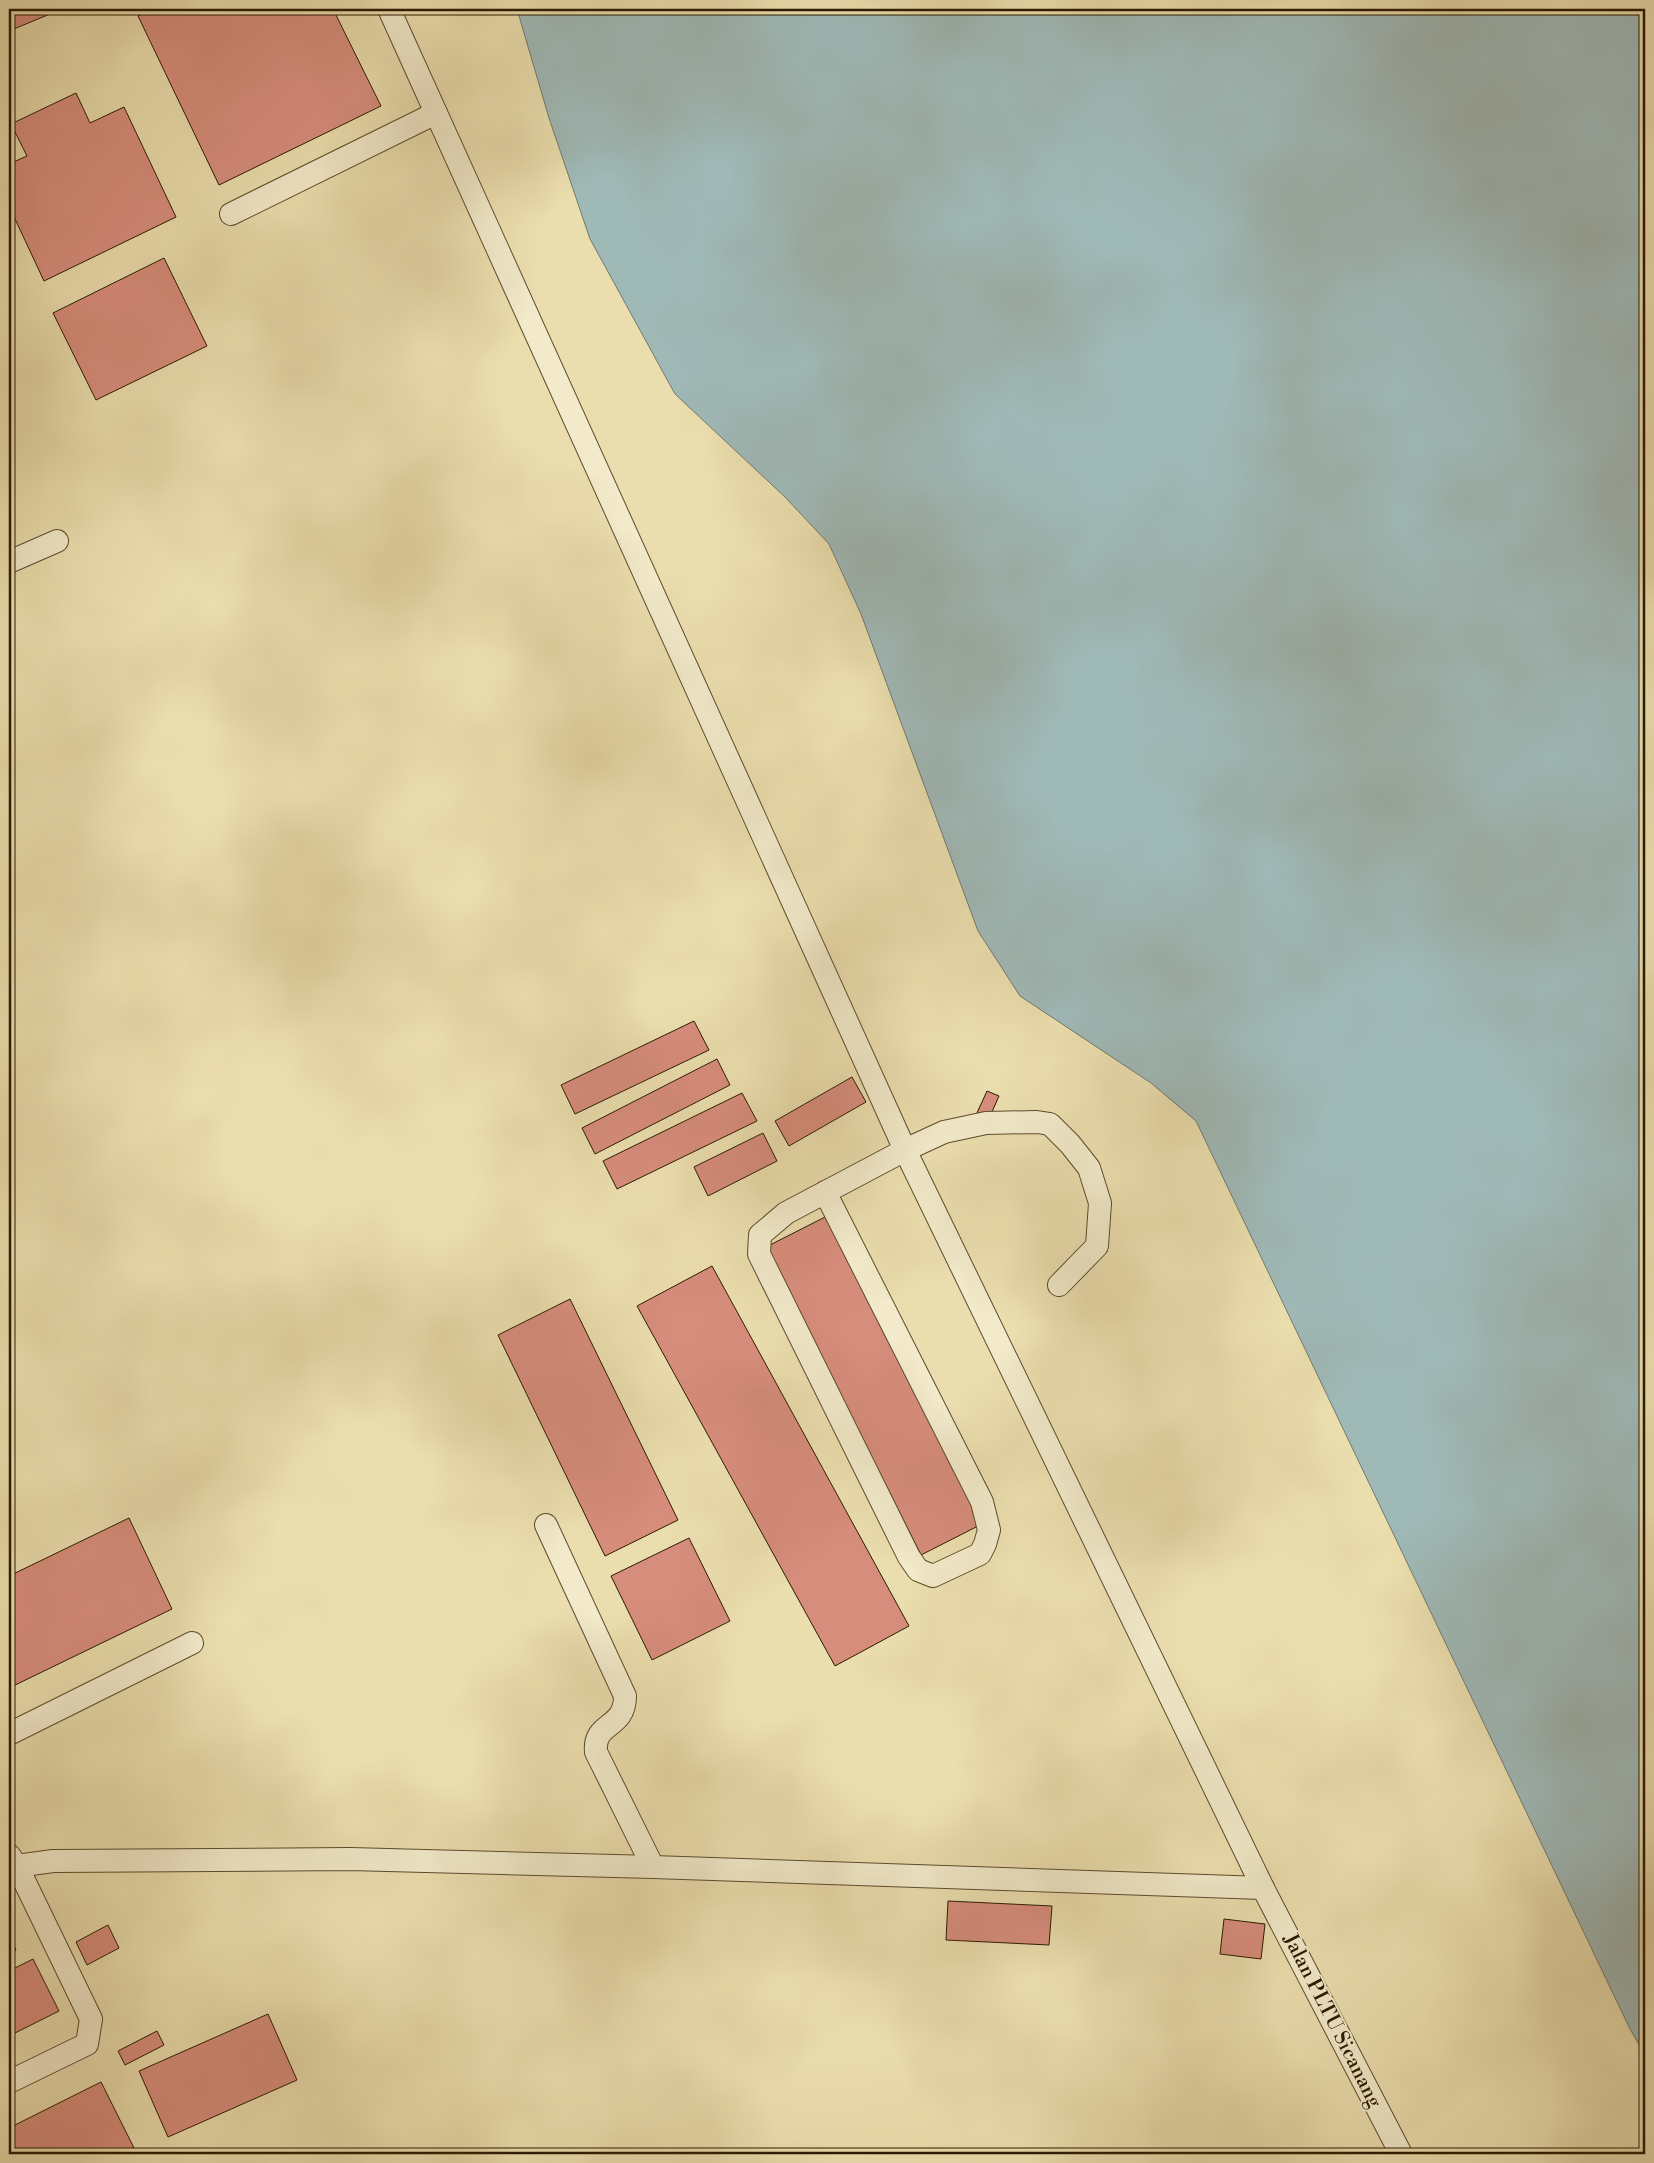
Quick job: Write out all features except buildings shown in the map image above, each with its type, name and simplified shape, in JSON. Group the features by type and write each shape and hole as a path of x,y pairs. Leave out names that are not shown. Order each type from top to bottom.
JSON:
{"lane":[{"name":"Jalan PLTU Sicanang","path":"389,9 905,1150 1263,1888 1401,2154"},
{"path":"231,214 436,114"},
{"path":"9,562 57,541"},
{"path":"826,1192 982,1502 989,1530 980,1554 933,1576 918,1570 909,1557 759,1254 760,1235 786,1213 905,1150 944,1132 986,1123 1037,1122 1050,1124 1070,1144 1089,1168 1100,1203 1097,1246 1059,1285"},
{"path":"546,1525 624,1696 625,1707 621,1715 599,1734 595,1743 596,1752 653,1867"},
{"path":"9,1734 192,1643"},
{"path":"9,2082 87,2044 91,2019 12,1863 53,1861 350,1859 653,1867 1263,1888"}],"water":[{"path":"517,9 1645,9 1645,2055 1630,2029 1196,1121 1151,1083 1020,996 978,931 861,614 829,544 785,497 675,394 590,239 549,118"}]}
